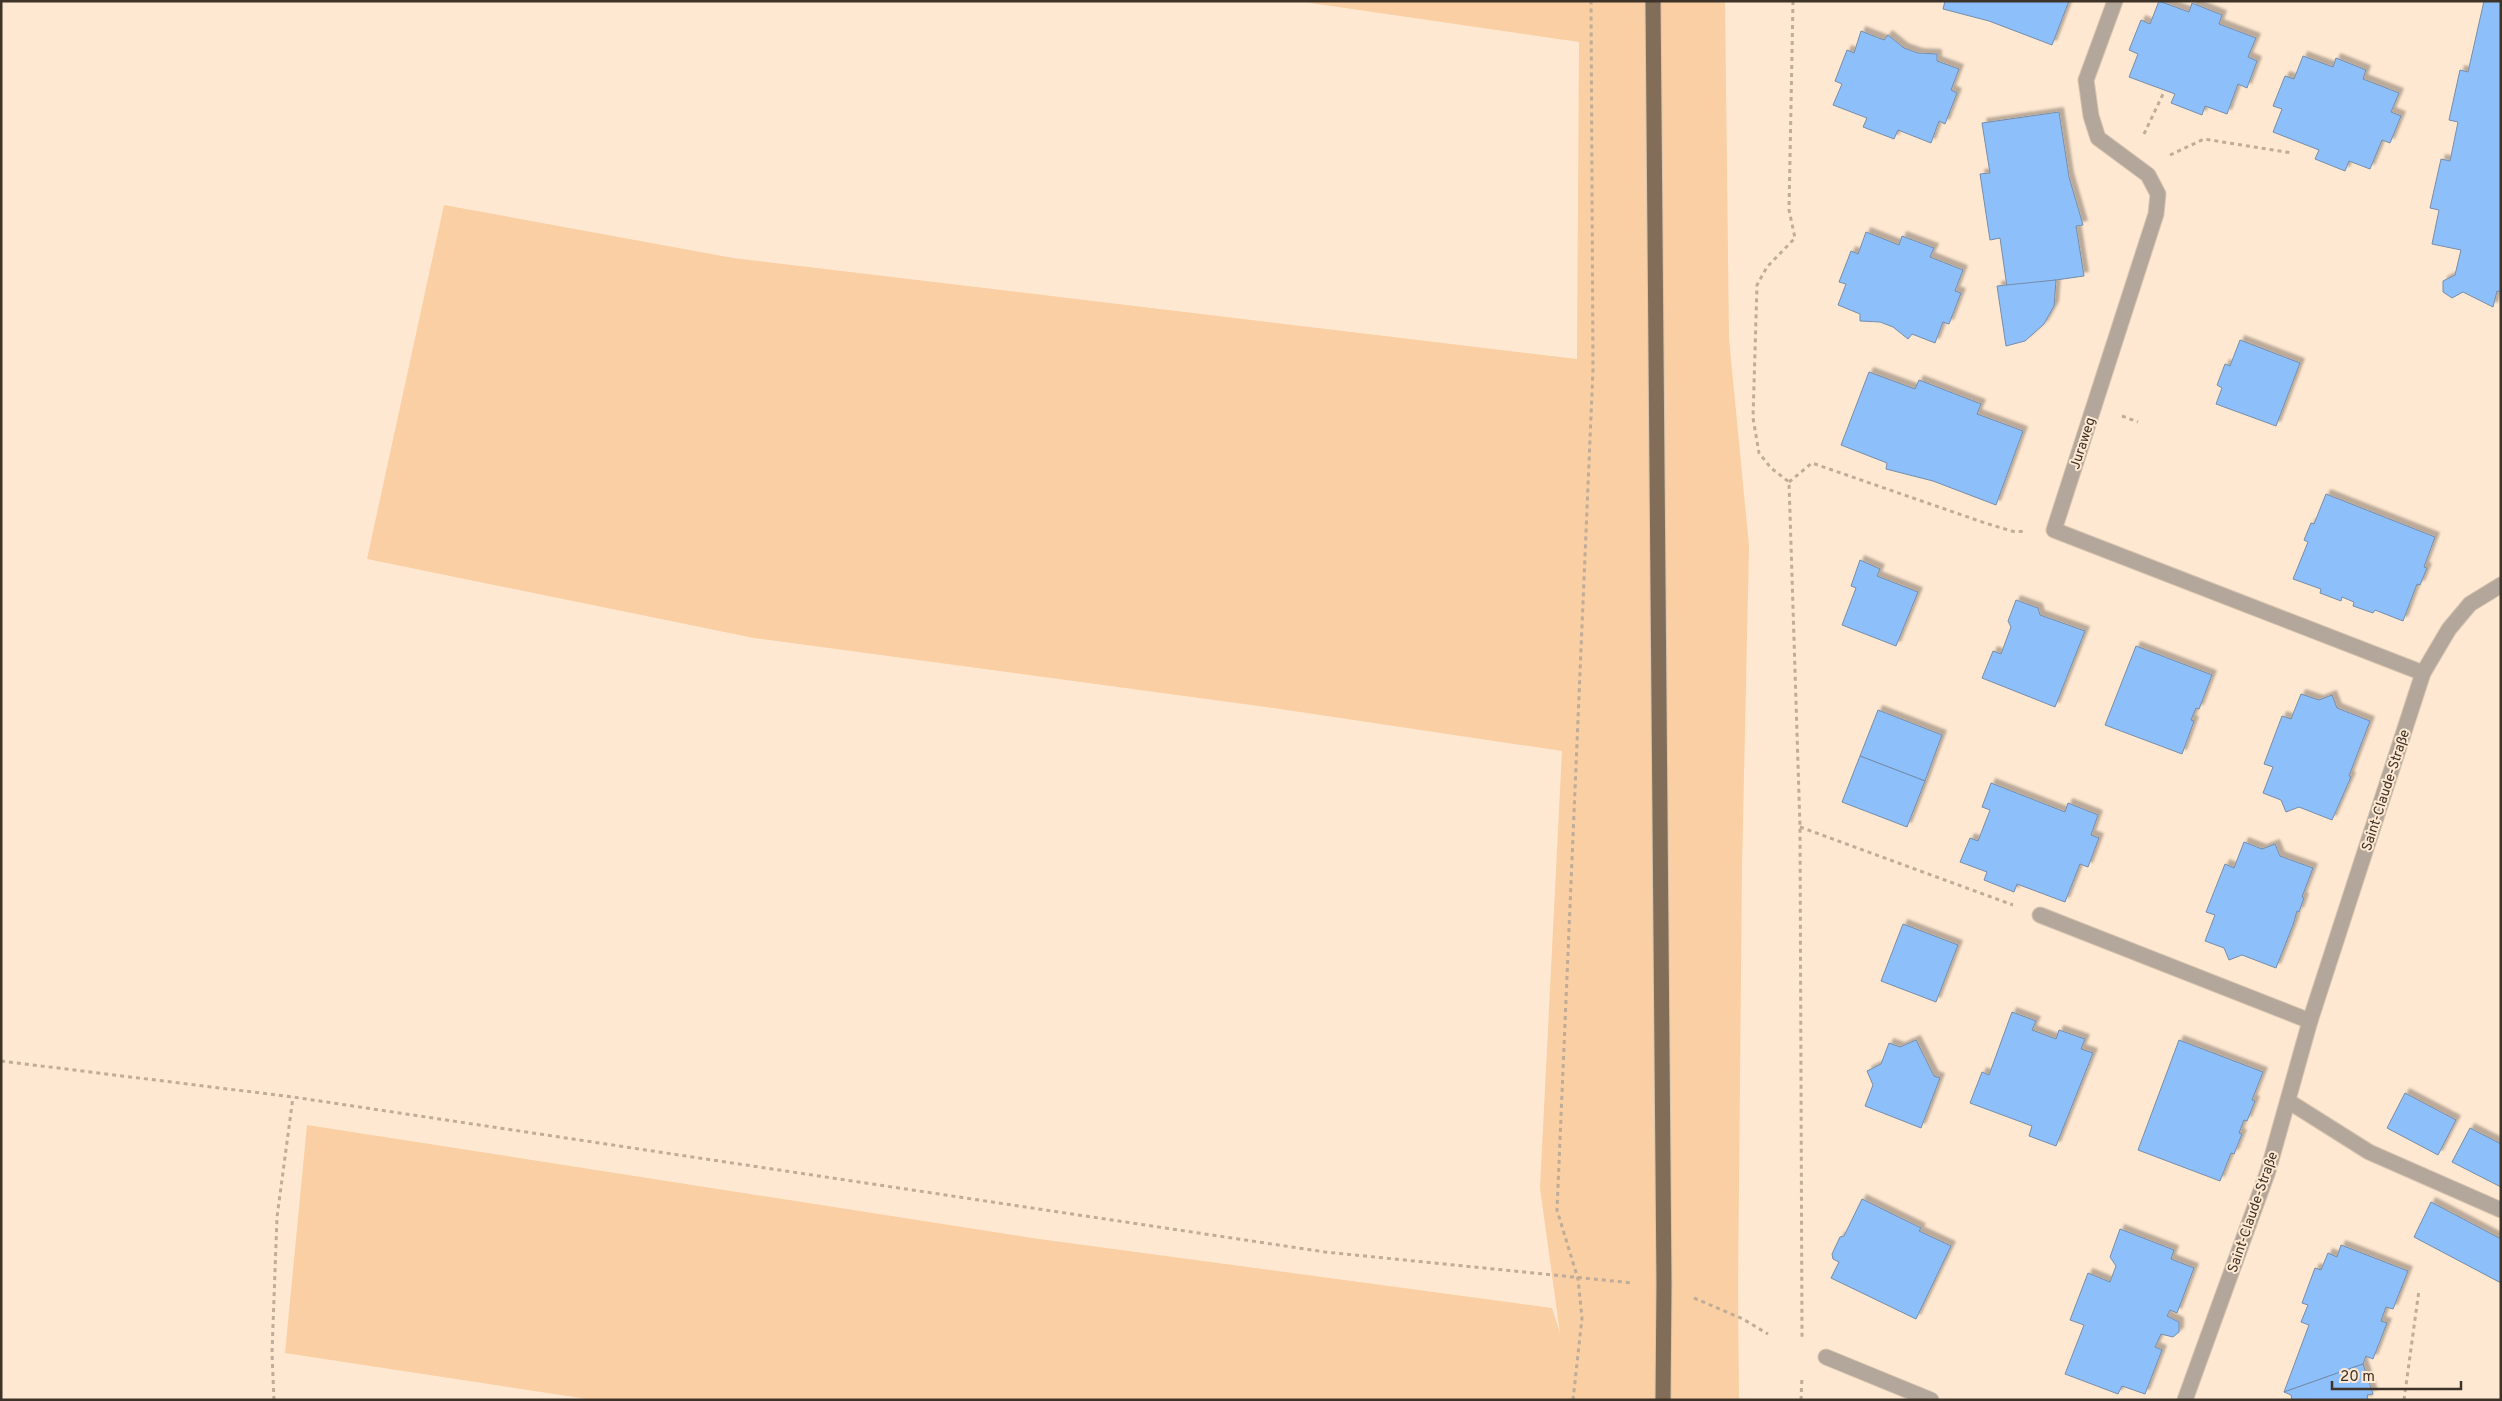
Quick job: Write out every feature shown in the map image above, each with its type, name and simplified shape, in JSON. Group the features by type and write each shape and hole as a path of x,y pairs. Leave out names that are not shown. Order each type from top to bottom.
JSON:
{"main road":[{"path":"1653,1 1664,1284 1663,1400"}],"street":[{"name":"Juraweg","path":"2054,530 2156,214 2158,194 2148,175 2098,138 2091,116 2086,80 2115,1"},
{"path":"2054,530 2423,673"},
{"name":"Saint-Claude-Straße","path":"2185,1400 2268,1171 2310,1021 2423,673 2449,629 2470,604 2501,585"},
{"path":"2040,915 2310,1021"},
{"path":"2288,1101 2369,1152 2501,1210"},
{"path":"1826,1357 1931,1400"}],"path":[{"path":"1573,1400 1582,1318 1578,1279 1558,1210 1593,369 1591,1"},
{"path":"1789,482 1771,468 1759,453 1753,418 1757,285 1768,267 1795,238 1789,210 1793,1"},
{"path":"2136,165 2163,94"},
{"path":"2136,165 2204,139 2292,153"},
{"path":"1789,482 1812,463 2015,532 2054,530"},
{"path":"1789,482 1800,827 1802,1348"},
{"path":"1800,827 2040,915"},
{"path":"1,1061 293,1097 1325,1252 1578,1279 1664,1284 1742,1319 1768,1334"},
{"path":"274,1400 272,1353 276,1217 293,1097"},
{"path":"2404,1400 2419,1290"},
{"path":"1801,1400 1802,1374"}],"shaded area":[{"path":"1297,1 1725,1 1729,339 1749,546 1742,867 1738,1289 1739,1400 594,1400 285,1353 307,1125 1039,1239 1552,1308 1560,1333 1540,1188 1562,751 1266,707 754,638 367,559 444,205 733,258 1577,359 1579,42"}],"building":[{"path":"1945,1 2069,1 2052,45 1989,21 1943,9"},
{"path":"2159,1 2189,12 2192,3 2222,15 2219,24 2256,38 2248,57 2257,61 2247,88 2238,84 2227,114 2205,106 2202,115 2171,103 2175,94 2129,77 2138,54 2129,50 2141,20 2150,24"},
{"path":"2484,1 2501,1 2501,292 2497,291 2493,307 2463,292 2452,298 2443,292 2443,281 2455,275 2461,250 2432,244 2439,210 2430,208 2441,159 2450,161 2458,122 2449,120 2460,70 2468,72"},
{"path":"1861,31 1884,40 1888,35 1904,48 1918,53 1937,54 1937,61 1959,69 1951,90 1957,93 1945,124 1939,121 1931,143 1898,130 1894,139 1863,127 1867,118 1833,105 1842,84 1835,81 1847,50 1854,53"},
{"path":"2303,56 2333,67 2336,58 2366,70 2363,79 2399,93 2391,112 2401,116 2390,143 2382,140 2370,169 2349,161 2345,171 2315,159 2319,150 2273,132 2282,109 2273,106 2285,76 2294,79"},
{"path":"2059,112 2069,177 2083,225 2076,226 2084,276 2007,287 2000,238 1990,240 1980,174 1990,173 1982,123"},
{"path":"1866,232 1899,245 1902,236 1934,248 1930,257 1963,270 1955,291 1961,293 1949,324 1943,322 1935,343 1912,334 1908,339 1893,327 1880,322 1860,321 1860,314 1838,305 1846,284 1839,282 1851,251 1858,254"},
{"path":"2056,280 2054,306 2044,324 2025,341 2006,346 1997,286"},
{"path":"2240,340 2300,363 2276,426 2216,404 2222,388 2217,385 2225,364 2230,366"},
{"path":"1869,372 1915,389 1919,380 1981,404 1977,414 2023,431 1996,505 1933,481 1886,469 1887,463 1841,445"},
{"path":"2326,494 2435,537 2424,567 2427,568 2420,585 2417,584 2403,621 2375,610 2373,613 2353,606 2354,602 2342,597 2341,601 2320,593 2321,589 2293,579 2308,542 2304,540 2311,523 2314,524"},
{"path":"1860,560 1880,569 1877,576 1918,592 1896,646 1842,625 1856,588 1851,586"},
{"path":"2016,600 2038,608 2040,615 2085,631 2055,707 1982,678 1993,651 2001,654 2011,627 2008,621"},
{"path":"2136,646 2212,675 2199,709 2196,708 2191,720 2194,721 2182,754 2105,725"},
{"path":"2301,694 2319,700 2332,695 2337,708 2370,721 2349,776 2351,777 2332,820 2299,807 2286,812 2281,800 2263,793 2273,767 2264,764 2282,716 2291,719"},
{"path":"1878,710 1942,735 1925,781 1860,756"},
{"path":"1860,756 1925,781 1907,827 1842,802"},
{"path":"1991,783 2065,812 2068,803 2098,815 2091,835 2099,838 2088,867 2080,864 2065,902 2017,884 2014,892 1984,880 1987,872 1960,862 1970,838 1978,841 1990,810 1982,807"},
{"path":"2244,842 2262,849 2275,844 2280,856 2313,868 2302,897 2304,898 2299,912 2297,911 2276,968 2242,955 2229,960 2224,948 2205,941 2215,915 2206,912 2225,864 2234,868"},
{"path":"1903,924 1958,945 1936,1002 1881,981"},
{"path":"2012,1012 2036,1021 2032,1030 2056,1039 2059,1030 2085,1039 2081,1049 2093,1053 2056,1146 2029,1136 2032,1126 1970,1103 1982,1072 1989,1075"},
{"path":"1916,1040 1934,1076 1940,1078 1921,1128 1865,1106 1873,1085 1867,1071 1881,1064 1889,1043 1900,1047"},
{"path":"2179,1040 2263,1072 2252,1100 2255,1101 2247,1121 2244,1120 2239,1133 2242,1134 2234,1154 2231,1153 2220,1181 2138,1150"},
{"path":"2405,1093 2456,1120 2438,1155 2387,1128"},
{"path":"2470,1128 2501,1144 2501,1187 2452,1162"},
{"path":"1862,1199 1921,1228 1919,1231 1951,1246 1916,1319 1831,1278 1839,1262 1833,1259 1832,1254 1840,1237 1844,1236"},
{"path":"2431,1202 2501,1239 2501,1283 2414,1237"},
{"path":"2120,1229 2174,1250 2171,1259 2194,1268 2177,1313 2170,1310 2167,1316 2179,1322 2179,1332 2173,1337 2161,1334 2155,1347 2162,1350 2145,1394 2122,1386 2118,1394 2065,1374 2084,1325 2070,1320 2088,1273 2110,1282 2116,1266 2110,1257"},
{"path":"2341,1245 2408,1271 2393,1309 2386,1307 2381,1321 2387,1323 2373,1359 2366,1356 2363,1364 2284,1392 2309,1325 2301,1322 2308,1305 2302,1303 2315,1268 2321,1270 2328,1253 2337,1257"},
{"path":"2363,1364 2373,1394 2367,1395 2368,1400 2292,1400 2291,1395 2284,1392"}]}
